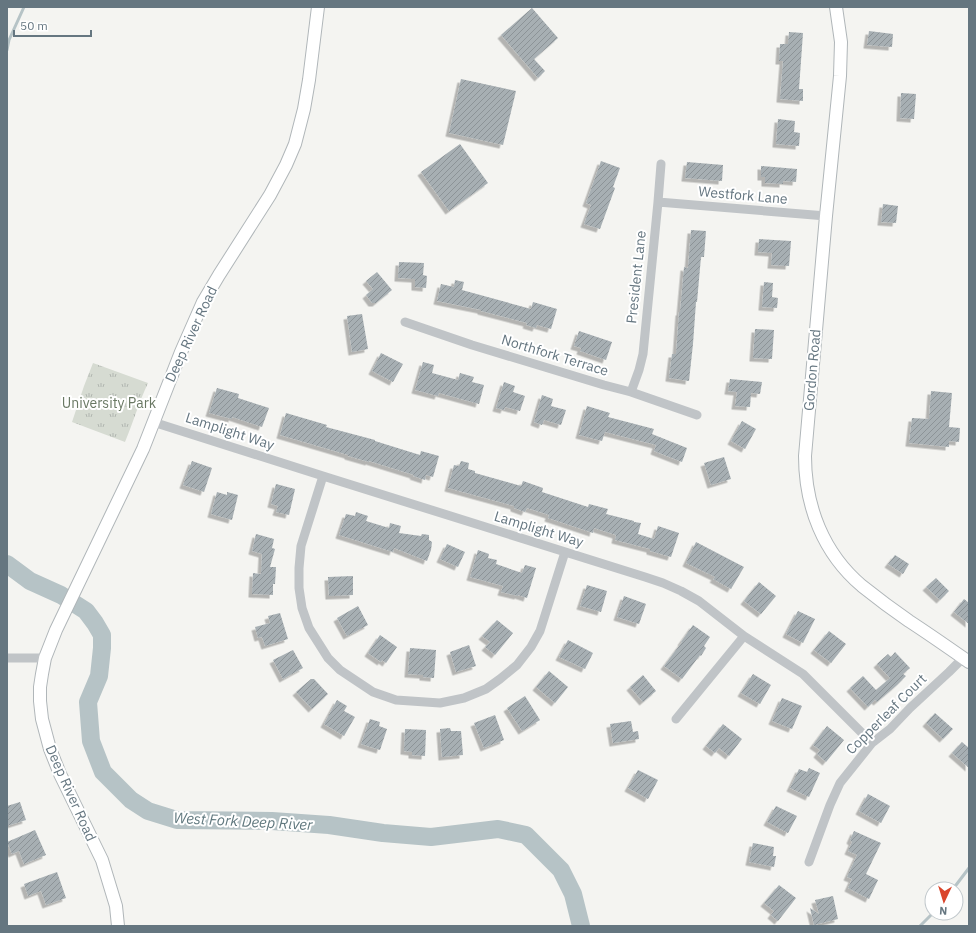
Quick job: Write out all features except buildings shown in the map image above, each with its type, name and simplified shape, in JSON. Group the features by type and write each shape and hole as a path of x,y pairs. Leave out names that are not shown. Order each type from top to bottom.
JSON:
{"street":[{"name":"Deep River Road","path":"118,926 116,906 102,860 60,774 46,736 40,701 40,687 45,658 56,630 143,449 181,352 203,302 270,195 295,144 310,80 318,7"},
{"name":"Gordon Road","path":"836,7 841,42 840,76 805,456 806,486 815,519 821,534 834,555 846,570 861,585 896,612 966,660"},
{"name":"President Lane","path":"631,392 643,354 661,164"},
{"name":"Westfork Lane","path":"658,202 826,216"},
{"name":"Northfork Terrace","path":"405,322 479,347 631,392 697,415"},
{"name":"Lamplight Way","path":"154,422 646,577 681,590 699,600 744,636 803,674 872,743"},
{"path":"323,476 301,546 299,588 302,608 309,628 328,658 340,670 373,692 396,700 440,703 464,698 486,689 517,665 531,647 540,631 565,552"},
{"path":"676,718 744,636"},
{"path":"7,658 45,658"},
{"name":"Copperleaf Court","path":"809,862 830,805 840,783 852,767 872,743 890,729 910,708 949,672 966,660"}],"green space":[{"name":"University Park","path":"93,363 148,383 125,442 72,422"}],"waterway":[{"path":"7,50 9,40 24,7"},
{"name":"West Fork Deep River","path":"7,564 30,581 61,595 86,611 102,635 99,676 88,702 91,741 103,772 131,800 148,811 177,820 272,821 329,825 383,833 431,837 498,829 526,835 561,870 573,894 581,926"},
{"path":"959,881 969,868"},
{"path":"920,926 925,921"}]}
